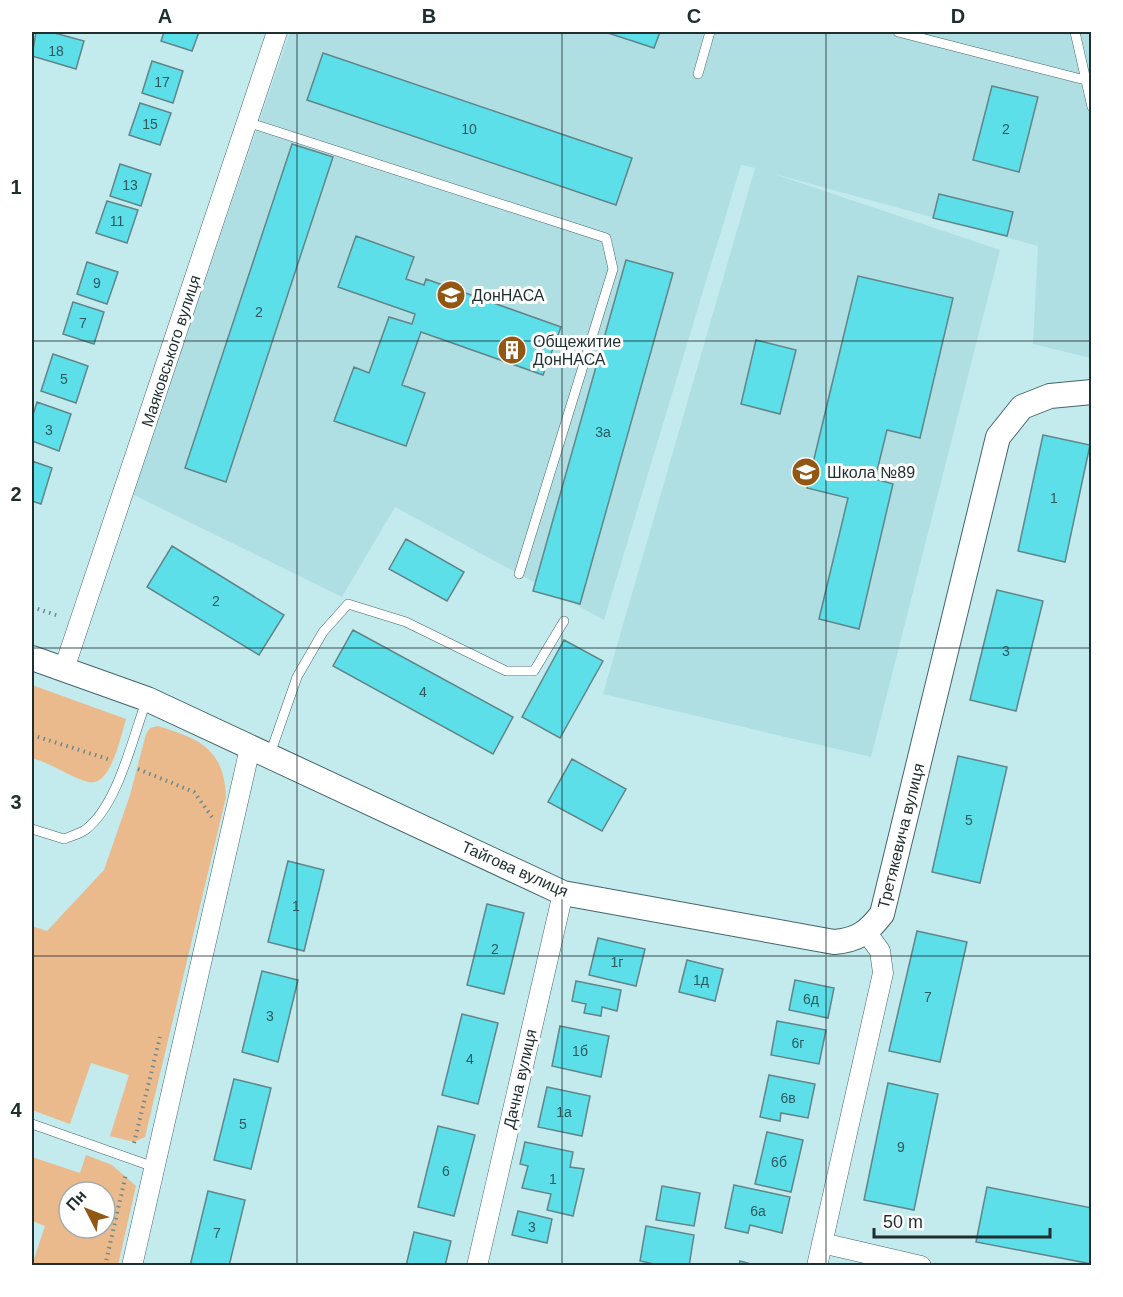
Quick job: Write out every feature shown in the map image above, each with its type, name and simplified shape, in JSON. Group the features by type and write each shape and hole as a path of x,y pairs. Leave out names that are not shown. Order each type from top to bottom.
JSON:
{"street":[{"name":"Маяковського вулиця","path":"64,669 277,32"},
{"name":"Третякевича вулиця","path":"867,933 882,914 886,899 998,437 1022,407 1050,396 1092,392"},
{"name":"Тайгова вулиця","path":"32,658 147,699 563,893 834,942 850,941 867,933"},
{"path":"132,1266 154,1167 260,752"},
{"name":"Дачна вулиця","path":"477,1266 563,893"},
{"path":"817,1266 884,973 880,951 867,933"},
{"path":"822,1243 921,1266"}],"lane":[{"path":"698,74 710,32"},
{"path":"898,32 1085,80"},
{"path":"1075,32 1092,107"},
{"path":"247,122 606,238 613,269 519,574"},
{"path":"260,752 297,677 323,632 348,604 406,622 506,671 534,671 564,621"},
{"path":"32,829 64,839 84,831 107,803 147,699"},
{"path":"32,1124 154,1167"}],"path":[{"path":"32,606 80,624"},
{"path":"32,735 123,763 194,792 206,805 212,817 211,824"},
{"path":"105,1266 162,1027"}],"shaded area":[{"name":"ДонНАСА","path":"290,32 1091,32 1091,358 1033,344 1038,246 771,173 1000,250 871,757 603,694 755,168 741,165 604,620 395,507 342,597 132,494"},
{"path":"32,685 126,719 114,759 103,777 96,782 88,782 32,758"},
{"path":"158,726 186,736 207,748 220,767 226,797 145,1137 134,1142 110,1136 129,1075 91,1063 70,1124 32,1110 32,926 47,931 104,870 130,795 146,734 150,728"},
{"path":"86,1155 112,1165 136,1186 118,1265 32,1265 45,1226 32,1221 32,1157 80,1173"}],"building":[{"path":"36,32 51,32 84,41 76,69 32,56"},
{"path":"164,32 199,32 192,51 161,41"},
{"path":"605,32 660,32 654,48"},
{"path":"323,53 632,158 616,205 307,100"},
{"path":"152,61 183,71 173,103 142,93"},
{"path":"992,86 1038,97 1019,172 973,160"},
{"path":"140,103 171,113 160,145 129,135"},
{"path":"292,144 333,157 226,482 185,468"},
{"path":"120,164 151,174 141,206 110,196"},
{"path":"939,194 1013,212 1007,236 933,218"},
{"path":"107,201 138,210 127,243 96,233"},
{"name":"Общежитие ДонНАСА","path":"356,236 414,257 406,279 424,285 426,279 561,327 543,375 421,332 402,385 425,393 406,446 334,421 354,367 369,373 389,317 412,324 415,314 338,287"},
{"name":"Общежитие ДонНАСА","path":"626,260 673,273 580,604 533,591"},
{"path":"87,262 118,272 107,304 77,294"},
{"path":"858,276 953,298 920,438 887,430 875,479 893,484 859,629 819,619 848,498 807,488"},
{"path":"73,302 104,312 94,344 63,334"},
{"path":"756,340 796,350 780,414 741,404"},
{"path":"53,354 88,366 76,403 41,391"},
{"path":"37,402 71,414 59,451 32,441 32,418"},
{"path":"1043,435 1090,445 1065,562 1018,551"},
{"path":"32,461 52,468 41,504 32,501"},
{"path":"406,539 464,572 447,601 389,569"},
{"path":"172,546 284,615 259,655 147,587"},
{"path":"997,590 1043,601 1016,711 970,700"},
{"path":"353,630 513,717 493,754 333,666"},
{"path":"564,640 603,661 560,738 522,717"},
{"path":"958,756 1007,767 980,883 932,872"},
{"path":"572,759 626,789 602,831 548,802"},
{"path":"288,861 324,870 304,951 268,942"},
{"path":"487,904 524,913 504,994 467,985"},
{"path":"917,931 967,942 940,1062 889,1051"},
{"path":"598,938 645,949 636,986 589,975"},
{"path":"687,960 723,969 715,1001 679,992"},
{"path":"262,971 298,980 278,1062 242,1052"},
{"path":"795,980 834,988 828,1018 789,1010"},
{"path":"576,981 621,990 617,1011 602,1007 601,1016 584,1013 586,1004 572,1001"},
{"path":"462,1014 498,1023 478,1104 442,1095"},
{"path":"777,1021 826,1030 819,1064 771,1055"},
{"path":"560,1026 609,1036 601,1077 552,1066"},
{"path":"769,1075 815,1084 808,1118 781,1113 780,1121 760,1117"},
{"path":"234,1079 271,1088 251,1169 214,1160"},
{"path":"888,1083 938,1094 914,1210 864,1200"},
{"path":"547,1087 590,1096 582,1136 538,1127"},
{"path":"438,1126 475,1135 454,1216 418,1207"},
{"path":"767,1132 803,1140 791,1192 755,1184"},
{"path":"525,1142 573,1152 570,1167 584,1169 573,1216 547,1210 551,1194 522,1188 528,1166 520,1164"},
{"path":"734,1185 790,1197 782,1233 750,1225 748,1233 725,1228"},
{"path":"662,1186 700,1193 694,1226 656,1220"},
{"path":"987,1187 1092,1208 1092,1264 976,1242"},
{"path":"208,1191 245,1200 229,1266 190,1266"},
{"path":"518,1211 552,1219 547,1243 512,1235"},
{"path":"646,1226 694,1235 689,1266 663,1266 640,1261"},
{"path":"414,1232 451,1241 445,1266 406,1266"},
{"path":"740,1261 758,1266 739,1266"}],"place":[{"name":"ДонНАСА","path":"451,295"},
{"name":"Общежитие ДонНАСА","path":"512,350"},
{"name":"Школа №89","path":"806,472"}]}
